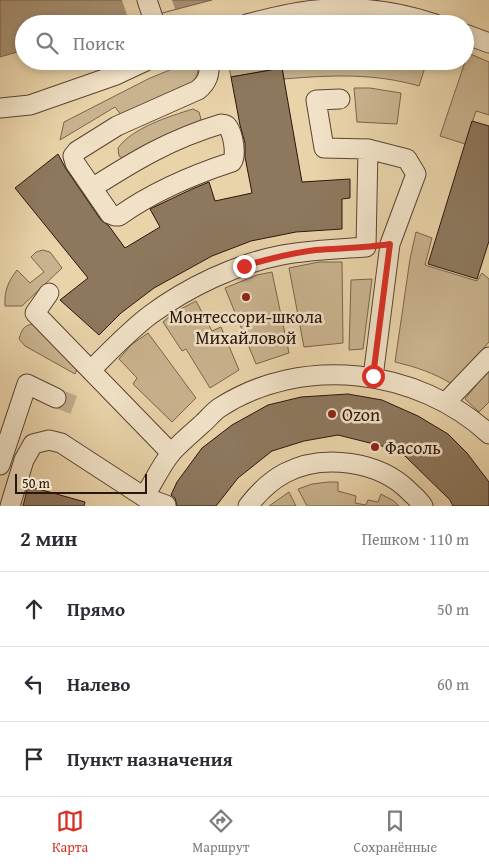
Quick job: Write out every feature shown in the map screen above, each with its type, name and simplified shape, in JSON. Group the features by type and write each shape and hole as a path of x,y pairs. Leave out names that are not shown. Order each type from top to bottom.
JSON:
{"street":[{"path":"284,15 317,10 352,10 402,15"},
{"path":"474,37 489,43"},
{"path":"0,108 30,105 127,70"},
{"path":"92,188 139,158 168,143 221,124 229,128 235,155 232,162 186,178 165,188 119,216 110,214 74,163 73,156 77,151 117,126 198,90 206,83 209,70"},
{"path":"340,99 316,100 324,148 368,149 407,159 416,174 390,244 373,376"},
{"path":"366,247 368,149"},
{"path":"91,370 150,315 176,297 212,279 244,266 281,256 317,250 390,244"},
{"path":"49,293 35,313 171,453"},
{"path":"446,402 489,357"},
{"path":"144,497 171,453 218,409 251,391 285,381 321,375 351,374 373,376 429,394 446,402 479,424 489,434"},
{"path":"0,465 26,384 56,398"},
{"path":"10,506 24,460 33,444 49,440 61,443 144,497 166,505"},
{"path":"248,506 259,492 285,473 317,463 349,463 378,470 402,484 422,506"}],"shaded area":[{"path":"0,0 212,0 154,15 15,15 15,53 0,57"},
{"path":"474,56 489,62 489,115 476,111 465,144 440,136 462,70 474,70"},
{"path":"170,70 198,70 195,79 190,84 121,115 115,107 60,140 64,122"},
{"path":"230,70 271,70 231,77"},
{"path":"282,70 424,70 419,86 386,79 352,76 284,79"},
{"path":"354,88 370,88 401,93 397,124 357,122"},
{"path":"193,109 199,112 201,119 199,125 124,159 119,156 118,148 132,134 152,124"},
{"path":"416,232 432,238 425,265 477,281 482,273 489,279 489,342 452,384 425,371 395,362 410,259"},
{"path":"43,250 50,252 62,268 22,306 5,306 7,287 17,270 30,283 44,272 31,257 36,252"},
{"path":"319,262 342,262 343,343 304,347 289,268"},
{"path":"272,272 289,353 256,364 225,288 257,275"},
{"path":"372,279 363,349 349,350 351,280"},
{"path":"196,301 212,331 221,327 239,370 210,388 186,349 182,351 163,322 173,313"},
{"path":"34,324 77,370 75,374 25,346 19,339 24,328"},
{"path":"148,333 196,398 172,422 133,384 137,378 119,359 131,345"},
{"path":"489,369 489,402 479,412 465,399"},
{"path":"338,482 338,491 356,496 355,503 366,505 368,500 378,502 381,494 399,506 307,506 298,489 312,484"},
{"path":"289,492 296,506 269,506"}],"pier":[{"path":"122,0 172,0 175,9 152,15 127,15"}],"building":[{"path":"271,70 282,70 302,182 350,179 350,198 342,199 342,229 296,232 251,241 212,256 154,288 121,313 99,335 60,300 88,278 15,188 58,154 101,220 109,226 125,248 160,227 150,209 192,189 209,182 215,201 252,193 245,157 245,143 231,77"},
{"path":"472,121 489,126 489,241 477,279 428,264"},
{"path":"348,394 382,400 418,416 448,434 467,453 489,482 489,506 453,506 450,500 405,456 382,446 338,435 304,441 272,451 238,478 216,506 177,506 175,498 171,495 177,482 202,448 232,425 268,405 301,397"},
{"path":"28,486 85,502 84,506 23,506"}],"tunnel":[{"path":"56,398 77,406"}],"place":[{"name":"Монтессори-школа Михайловой","path":"246,297"},
{"name":"Ozon","path":"332,414"},
{"name":"Фасоль","path":"375,447"}],"route":[{"path":"244,266 281,256 317,250 390,244 373,376"}]}
